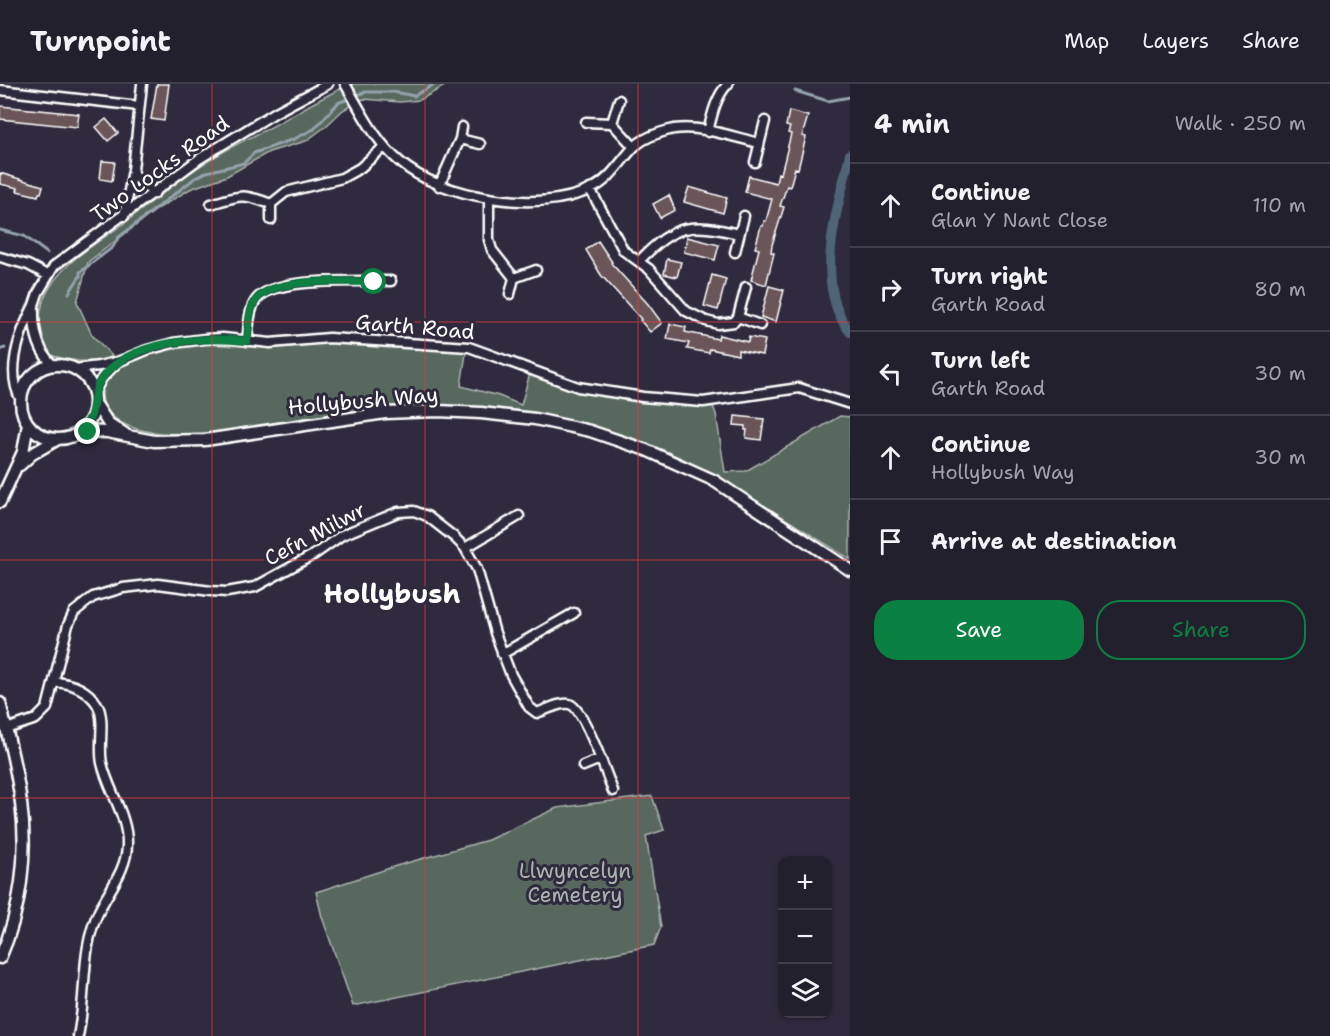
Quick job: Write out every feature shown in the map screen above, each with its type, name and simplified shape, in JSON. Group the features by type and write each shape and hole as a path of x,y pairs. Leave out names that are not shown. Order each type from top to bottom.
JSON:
{"street":[{"path":"124,216 133,170 142,84"},
{"name":"Two Locks Road","path":"21,400 15,381 17,353 23,325 54,266 199,159 234,136 328,84"},
{"path":"708,132 716,104 722,90 728,84"},
{"path":"346,86 363,118 384,147 399,162 417,175 439,186 489,198 550,199 571,196 590,189 610,176 634,147 647,139 675,129 708,132 759,143"},
{"path":"0,90 139,106"},
{"path":"612,123 619,100"},
{"path":"755,162 765,121"},
{"path":"586,122 612,123 634,147"},
{"path":"439,186 462,127"},
{"path":"459,139 480,144"},
{"path":"271,204 286,192 342,178 360,168 384,147"},
{"path":"133,170 135,176 154,194"},
{"path":"590,189 624,251 639,261 678,303 694,316 718,324 734,322 738,317 746,287"},
{"path":"211,204 240,194 271,204"},
{"path":"489,198 489,240 492,250 514,278"},
{"path":"271,204 271,220"},
{"path":"735,252 744,216"},
{"path":"639,261 668,235 682,229 696,226 712,227 740,234"},
{"path":"0,257 28,265 47,276"},
{"path":"514,278 536,270"},
{"path":"374,271 374,282"},
{"path":"510,294 514,278"},
{"path":"247,341 253,306 257,298 265,292 304,283 391,281"},
{"path":"33,305 34,330 45,358 53,365"},
{"path":"738,317 760,325"},
{"name":"Garth Road","path":"75,369 120,361 173,343 223,338 270,343 329,338 469,347 578,387 643,397 703,402 799,388 850,404"},
{"name":"Garth Road","path":"94,398 102,378 120,361"},
{"path":"21,400 29,379 41,369 63,365 75,369"},
{"name":"Hollybush Way","path":"75,369 89,381 94,398 108,423 130,437"},
{"path":"80,431 91,418 94,398"},
{"name":"Hollybush Way","path":"0,502 25,445 28,424 23,415 21,400"},
{"name":"Hollybush Way","path":"16,469 32,454 58,439 80,431 107,432 154,441 205,440 385,414 436,411 481,412 535,419 590,431 646,450 713,480 850,570"},
{"path":"28,424 38,433 58,439"},
{"name":"Cefn Milwr","path":"6,729 27,723 42,714 46,708 68,625 74,612 93,597 144,584 211,591 255,587 291,568 342,535 398,512 414,511 427,516 465,548 477,569 502,654 529,707 537,712 566,703 572,705 577,710 600,759"},
{"path":"465,548 519,516"},
{"path":"502,654 574,613"},
{"path":"54,682 71,684 82,689 98,706 101,759 107,783 126,827 128,846 118,878 98,912 90,937 82,1018 78,1036"},
{"path":"0,703 20,793 24,843 19,893 0,958"},
{"path":"583,766 600,759 613,791"}],"green space":[{"path":"351,84 448,84 420,100 400,102 363,99 343,110 306,141 269,152 227,176 190,189 159,208 88,262 77,302 92,335 114,358 82,361 50,355 40,330 41,312 50,287 66,267 205,163"},
{"path":"189,343 275,348 309,344 381,343 467,347 461,386 499,396 521,405 530,373 550,382 632,394 710,398 716,414 725,472 746,471 840,416 850,417 850,559 753,498 666,451 610,431 552,417 492,408 410,406 356,411 219,432 191,434 141,430 122,423 111,415 104,406 102,396 108,377 115,368 136,356"},
{"name":"Llwyncelyn Cemetery","path":"652,796 664,830 646,836 661,927 654,945 353,1006 322,917 316,892 488,840 557,808"}],"building":[{"path":"157,84 169,84 164,121 151,119"},
{"path":"0,106 79,114 77,127 0,119"},
{"path":"789,111 808,116 802,136 806,137 798,169 795,168 790,187 787,186 780,206 784,207 772,245 771,252 774,253 766,285 751,280 759,249 755,248 772,199 745,192 749,176 776,183 778,173 781,174 791,134 788,133 790,127 786,126"},
{"path":"106,119 118,133 108,141 96,127"},
{"path":"102,161 115,162 112,181 100,179"},
{"path":"0,173 43,186 41,193 38,196 0,184"},
{"path":"689,187 727,198 723,213 684,202"},
{"path":"669,195 675,210 660,218 653,204"},
{"path":"687,237 719,245 715,260 684,252"},
{"path":"598,241 611,263 662,323 650,332 601,275 586,250"},
{"path":"667,259 681,262 677,277 664,274"},
{"path":"712,275 726,279 718,310 704,306"},
{"path":"769,286 784,290 776,322 761,317"},
{"path":"670,324 686,327 685,332 718,339 719,335 748,342 749,337 765,340 762,355 738,350 738,355 710,349 709,353 687,349 689,343 667,339"},
{"path":"735,416 764,419 761,440 746,438 745,426 734,425"}],"waterway":[{"path":"69,293 80,276 80,272 113,247 118,238 195,178 207,172 244,163 254,153 294,139 314,129 338,103 365,92 395,92 414,96 435,84"},
{"path":"795,91 828,101 850,97"},
{"path":"850,154 835,222 830,269 832,291 839,313 850,332"},
{"path":"0,230 24,236 47,253"},
{"path":"0,350 5,348"}],"district":[{"name":"Hollybush","path":"392,594"}],"route":[{"path":"88,432 80,431 87,425 94,411 94,393 102,378 120,361 173,343 223,338 247,341 253,306 257,298 265,292 291,284 374,282"}]}
